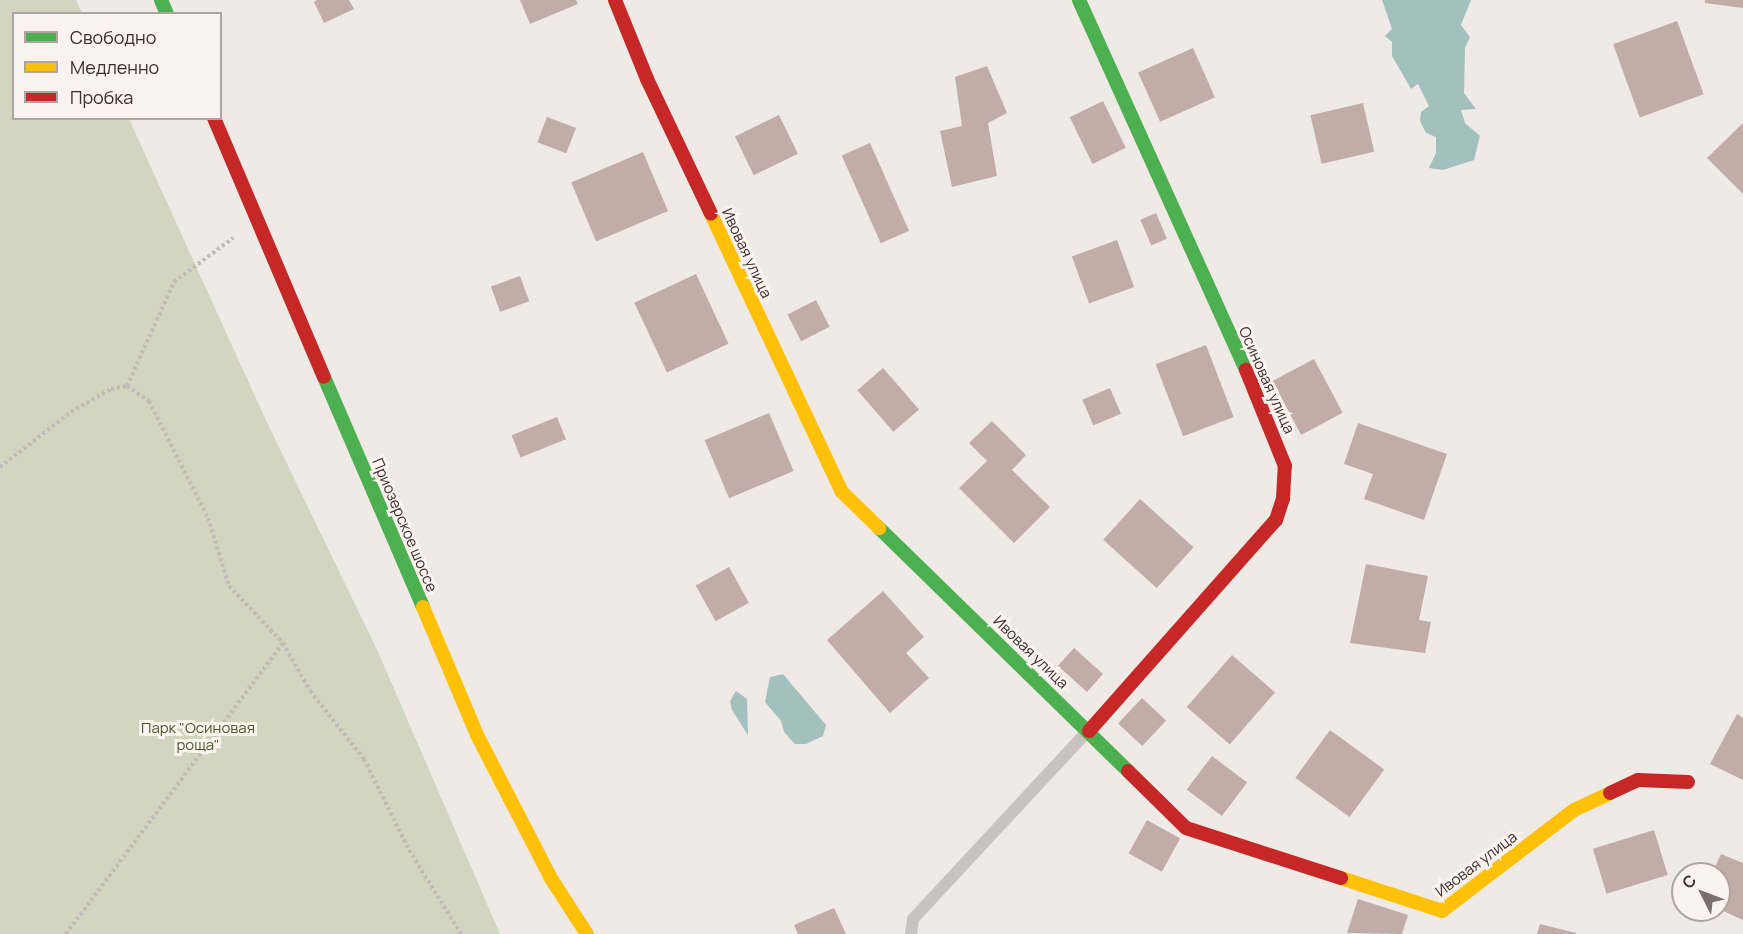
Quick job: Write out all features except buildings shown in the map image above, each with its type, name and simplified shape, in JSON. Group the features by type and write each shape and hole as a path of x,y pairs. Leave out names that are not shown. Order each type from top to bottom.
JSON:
{"street":[{"name":"Ивовая улица","path":"615,0 647,79 842,492 1186,828 1442,911 1574,810 1638,780 1688,782"},
{"name":"Осиновая улица","path":"1079,0 1272,427 1285,466 1283,500 1276,520 1089,731"},
{"name":"Приозерское шоссе","path":"214,120 477,735 552,880 587,934"}],"lane":[{"path":"911,934 913,919 1089,731"}],"path":[{"path":"0,467 92,399 127,386 174,282 258,219"},
{"path":"127,386 149,401 197,494 230,586 283,643 310,691 364,759 409,850 461,934"},
{"path":"66,934 283,643"}],"green space":[{"name":"Парк \"Осиновая роща\"","path":"0,0 76,0 82,12 12,12 12,120 129,120 264,416 379,654 500,934 0,934"}],"water":[{"path":"1382,0 1471,0 1461,25 1470,37 1465,48 1464,93 1476,109 1461,110 1465,123 1480,136 1474,160 1443,170 1429,168 1436,153 1436,137 1426,133 1420,121 1421,112 1429,106 1418,84 1411,89 1392,56 1392,42 1385,36 1392,29"},
{"path":"783,674 826,725 823,736 806,744 795,744 784,732 781,721 765,702 770,677"},
{"path":"736,691 747,699 748,735 732,710 730,701"}],"traffic: fast":[{"path":"161,0 166,12"},
{"path":"1079,0 1246,370"},
{"path":"324,377 423,607"},
{"path":"879,528 1128,771"}],"traffic: slow":[{"path":"711,214 842,492 879,528"},
{"path":"423,607 477,735 552,880 587,934"},
{"path":"1341,878 1442,911 1574,810 1610,793"}],"traffic: jam":[{"path":"615,0 647,79 711,214"},
{"path":"215,120 324,377"},
{"path":"1089,731 1276,520 1283,499 1285,466 1246,370"},
{"path":"1128,771 1186,828 1341,878"},
{"path":"1610,793 1638,780 1688,782"}]}
